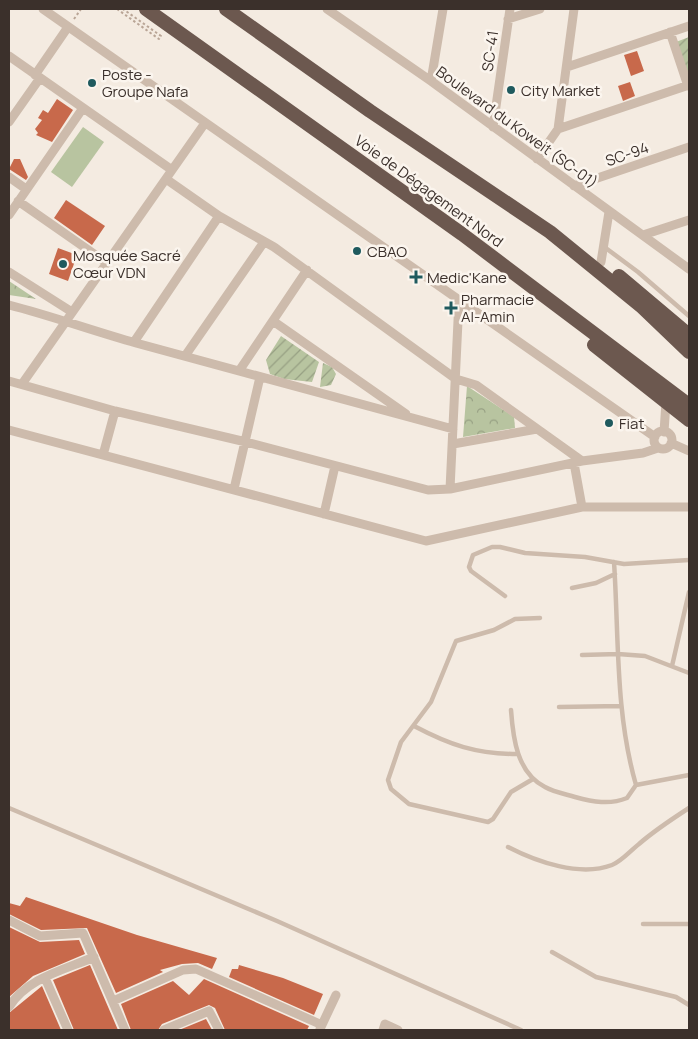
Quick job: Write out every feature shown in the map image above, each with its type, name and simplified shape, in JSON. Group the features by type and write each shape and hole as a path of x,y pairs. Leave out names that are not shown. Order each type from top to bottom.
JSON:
{"highway":[{"name":"Voie de Dégagement Nord","path":"146,9 462,234 670,398 689,404"},
{"name":"Voie de Dégagement Nord","path":"226,9 370,111 550,232 602,274 689,352"},
{"path":"503,199 532,213 601,262 689,335"},
{"path":"670,398 689,420"}],"street":[{"path":"43,9 655,437 658,448"},
{"name":"Boulevard du Koweit (SC-01)","path":"327,9 431,81 609,212 689,268"},
{"path":"431,81 443,9"},
{"name":"SC-41","path":"493,127 510,9"},
{"path":"508,19 540,9"},
{"path":"537,159 558,129 574,9"},
{"path":"566,67 689,26"},
{"path":"9,122 68,27"},
{"path":"558,129 689,86 670,32"},
{"path":"9,56 172,170"},
{"path":"9,214 83,108"},
{"path":"22,384 205,123"},
{"name":"SC-94","path":"574,186 689,147"},
{"path":"9,177 26,189"},
{"path":"166,179 220,216 307,270 456,379 476,385 537,429 578,462 582,507"},
{"path":"18,201 107,263"},
{"path":"601,262 602,246 609,212"},
{"path":"134,342 220,216"},
{"path":"642,235 689,220"},
{"path":"185,356 264,242"},
{"path":"238,371 307,270"},
{"path":"9,272 72,312"},
{"path":"450,489 459,300"},
{"path":"9,306 238,371 453,429"},
{"path":"273,321 412,418"},
{"path":"234,489 260,377"},
{"path":"9,381 115,411 246,442 424,490 450,489 578,462 643,453 658,448 666,448 671,443"},
{"path":"664,432 670,398"},
{"path":"102,455 115,411"},
{"path":"453,444 537,429"},
{"path":"9,430 426,541 582,507 689,507"},
{"path":"655,437 664,432"},
{"path":"664,432 670,436 671,443"},
{"path":"671,443 689,451"},
{"path":"324,514 335,466"},
{"path":"9,920 40,936 83,933 125,1030"},
{"path":"9,1007 24,989 45,978 94,958"},
{"path":"113,1001 183,970 196,969 321,1028 336,995"},
{"path":"45,978 68,1030"},
{"path":"164,1030 209,1011 219,1030"},
{"path":"382,1030 386,1024 398,1030"}],"lane":[{"path":"602,246 638,272 689,316"},
{"path":"505,596 471,571 469,567 473,555 492,547 500,547 525,553 585,557 624,564 689,560"},
{"path":"614,562 621,706 626,746 636,785"},
{"path":"572,588 596,583 615,574"},
{"path":"672,666 689,592"},
{"path":"533,779 511,792 493,820 488,822 409,804 391,789 388,780 402,742 431,702 456,641 494,630 515,619 540,618"},
{"path":"582,655 618,654 645,656 689,673"},
{"path":"559,707 621,706"},
{"path":"511,710 517,754 533,779 546,788 585,800 604,803 627,798 636,785 689,775"},
{"path":"414,726 441,740 471,750 486,753 517,754"},
{"path":"9,808 285,924 521,1030"},
{"path":"508,847 528,856 557,865 598,868 612,865 668,821 689,808"},
{"path":"643,924 689,924"},
{"path":"552,952 596,977 676,997 689,1005"}],"path":[{"path":"68,27 81,9"},
{"path":"120,9 161,36 159,38 120,9"}],"green space":[{"path":"689,37 689,79 676,42"},
{"path":"83,127 104,142 72,187 51,172"},
{"path":"9,281 36,299 9,295"},
{"path":"281,336 319,362 312,382 284,379 270,374 266,360"},
{"path":"323,363 332,367 336,374 331,385 320,387"},
{"path":"467,386 514,417 515,428 463,437"}],"building":[{"path":"637,51 644,71 631,76 624,55"},
{"path":"630,82 635,96 623,101 618,86"},
{"path":"57,99 73,110 52,142 36,135 38,133 35,129 42,120 38,118 43,110 48,113"},
{"path":"14,159 20,159 28,177 26,180 9,169"},
{"path":"66,200 105,226 92,245 54,218"},
{"name":"Mosquée Sacré Cœur VDN","path":"58,248 77,255 68,281 49,274"},
{"path":"26,897 137,935 217,958 212,969 198,963 182,964 160,970 163,972 116,993 87,928 41,930 9,914 9,903 20,906"},
{"path":"9,927 40,942 79,940 85,954 33,976 9,997"},
{"path":"90,965 118,1030 74,1030 53,980"},
{"path":"239,965 283,978 323,994 314,1015 229,977 232,969 238,969"},
{"path":"204,979 309,1026 307,1030 225,1030 215,1008 209,1005 162,1024 158,1030 131,1030 121,1004 173,981 189,995"},
{"path":"42,986 61,1030 9,1030 9,1013"},
{"path":"206,1019 212,1030 179,1030"}],"place":[{"name":"Poste - Groupe Nafa","path":"92,83"},
{"name":"City Market","path":"511,90"},
{"name":"CBAO","path":"357,251"},
{"name":"Mosquée Sacré Cœur VDN","path":"63,264"},
{"name":"Medic'Kane","path":"416,277"},
{"name":"Pharmacie Al-Amin","path":"451,308"},
{"name":"Fiat","path":"609,423"}]}
